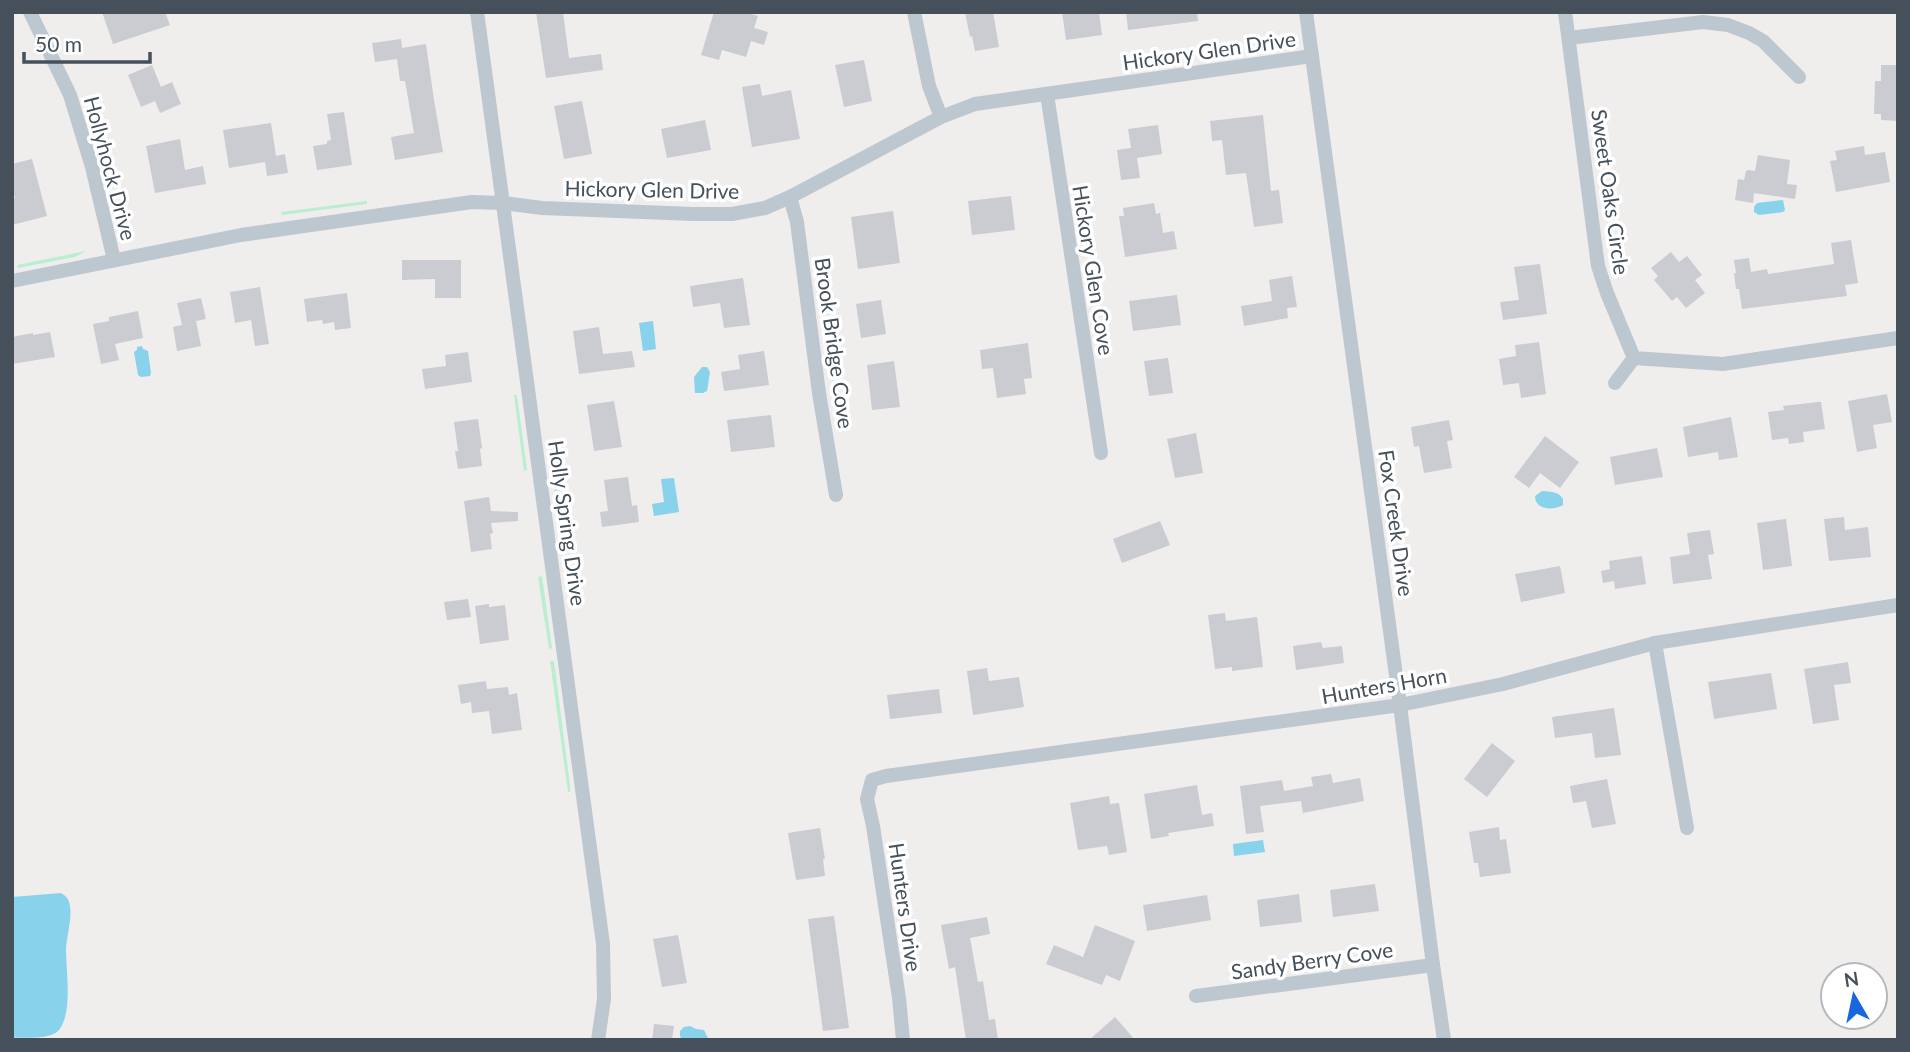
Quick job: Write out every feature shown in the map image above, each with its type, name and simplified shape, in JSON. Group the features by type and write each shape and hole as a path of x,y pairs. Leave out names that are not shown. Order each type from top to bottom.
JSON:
{"street":[{"name":"Hollyhock Drive","path":"30,12 70,95 92,167 114,260"},
{"name":"Holly Spring Drive","path":"478,12 603,944 604,999 598,1040"},
{"path":"914,12 929,86 941,117"},
{"name":"Fox Creek Drive","path":"1306,12 1444,1040"},
{"name":"Sweet Oaks Circle","path":"1565,12 1598,266 1634,358"},
{"path":"1569,38 1679,24 1728,24 1763,41 1799,77"},
{"name":"Hickory Glen Drive","path":"12,281 278,229 472,202 503,202 542,208 716,215 749,212 790,197 941,117 975,104 1312,56"},
{"name":"Hickory Glen Cove","path":"1047,94 1101,453"},
{"name":"Brook Bridge Cove","path":"790,197 797,222 819,393 836,495"},
{"path":"1615,383 1634,358 1723,364 1898,338"},
{"name":"Hunters Horn","path":"872,780 1401,705 1503,684 1655,643 1898,605"},
{"path":"1655,643 1687,828"},
{"name":"Hunters Drive","path":"872,780 867,799 899,998 903,1040"},
{"name":"Sandy Berry Cove","path":"1196,996 1433,965"}],"green space":[{"path":"367,201 367,204 282,215 281,212"},
{"path":"86,251 75,257 18,268 17,265"},
{"path":"514,395 517,395 527,470 524,471"},
{"path":"556,476 564,538 560,538 553,477"},
{"path":"542,576 552,648 549,649 538,577"},
{"path":"550,661 554,661 570,792 568,792"}],"water":[{"path":"1783,200 1783,212 1759,215 1754,212 1757,203"},
{"path":"653,321 656,349 643,351 639,323"},
{"path":"142,346 148,351 150,376 138,375 134,352 137,347"},
{"path":"702,367 707,367 710,372 707,391 695,393 694,377"},
{"path":"674,478 679,512 654,516 652,504 664,502 661,479"},
{"path":"1542,491 1559,495 1563,499 1563,505 1541,507 1535,496"},
{"path":"1263,840 1265,852 1234,856 1233,844"},
{"path":"61,893 70,904 66,949 67,1002 63,1022 59,1030 50,1035 12,1038 12,897"},
{"path":"690,1026 704,1030 709,1040 682,1040 680,1031"}],"building":[{"path":"102,12 165,12 170,25 113,44"},
{"path":"536,12 563,12 569,58 601,54 603,70 546,78"},
{"path":"714,12 745,12 758,16 754,28 768,32 764,45 751,41 746,57 722,50 719,60 701,55"},
{"path":"965,12 993,12 999,47 975,51"},
{"path":"1062,12 1099,12 1102,35 1066,40"},
{"path":"1126,12 1197,12 1198,21 1128,30"},
{"path":"401,39 402,48 426,44 443,152 395,160 391,137 414,133 405,81 400,81 397,59 375,62 372,43"},
{"path":"864,60 872,101 844,107 835,65"},
{"path":"152,65 161,87 172,82 181,104 160,113 155,101 141,107 128,75"},
{"path":"1881,65 1898,65 1898,121 1881,120 1881,114 1874,114 1875,81 1881,81"},
{"path":"760,84 762,96 791,90 800,139 752,147 742,87"},
{"path":"582,101 592,154 564,159 554,106"},
{"path":"344,112 352,165 317,170 313,146 327,144 327,141 331,140 327,114"},
{"path":"1263,115 1271,191 1279,190 1283,223 1254,227 1246,173 1226,175 1222,140 1212,141 1210,121"},
{"path":"705,120 711,150 667,158 661,129"},
{"path":"271,123 276,156 285,154 288,173 267,176 265,162 229,168 223,130"},
{"path":"1158,125 1162,154 1137,158 1140,178 1121,180 1117,150 1131,148 1128,129"},
{"path":"180,139 185,170 203,166 206,184 155,193 146,146"},
{"path":"1864,146 1865,155 1885,152 1890,182 1836,192 1830,161 1837,160 1835,151"},
{"path":"1758,155 1790,160 1787,184 1797,185 1795,199 1754,193 1753,203 1735,200 1738,179 1744,180 1748,170 1755,171"},
{"path":"32,159 47,216 12,225 12,199 15,198 12,164"},
{"path":"1011,196 1015,230 972,235 968,201"},
{"path":"1154,203 1156,214 1160,213 1163,233 1174,231 1177,249 1125,257 1119,216 1124,216 1123,208"},
{"path":"893,211 900,263 858,269 851,217"},
{"path":"1851,240 1858,283 1845,285 1847,296 1742,309 1739,289 1736,289 1734,260 1749,258 1751,272 1767,269 1768,274 1834,264 1831,243"},
{"path":"1671,252 1679,262 1687,256 1702,275 1695,280 1705,293 1686,308 1677,297 1672,301 1654,280 1658,276 1651,268"},
{"path":"402,260 461,260 461,298 435,298 435,279 402,280"},
{"path":"1540,264 1547,314 1503,320 1500,302 1519,300 1514,267"},
{"path":"1292,276 1297,307 1287,308 1288,318 1244,326 1241,306 1272,301 1269,280"},
{"path":"743,278 750,325 724,328 720,303 693,307 690,286"},
{"path":"260,287 269,344 255,346 251,320 235,323 230,292"},
{"path":"347,293 351,328 335,330 334,322 307,322 304,299"},
{"path":"1177,295 1181,325 1133,331 1129,301"},
{"path":"201,298 206,319 196,321 201,346 177,351 173,327 182,325 177,303"},
{"path":"881,300 886,334 861,338 856,304"},
{"path":"138,311 143,338 115,344 119,360 101,364 93,324 109,321 109,317"},
{"path":"599,327 603,354 632,351 635,367 579,374 573,331"},
{"path":"50,332 55,357 12,364 12,337"},
{"path":"1539,342 1546,394 1521,398 1519,383 1503,385 1499,359 1516,356 1515,345"},
{"path":"1028,343 1032,378 1024,379 1026,394 997,398 993,368 982,369 980,350"},
{"path":"764,351 769,385 724,391 721,372 740,369 738,355"},
{"path":"468,352 472,382 425,389 422,369 446,366 445,355"},
{"path":"1168,358 1173,393 1149,396 1144,361"},
{"path":"894,361 900,407 872,410 867,365"},
{"path":"1887,394 1892,422 1873,425 1877,448 1857,452 1848,401"},
{"path":"614,401 622,447 594,451 587,405"},
{"path":"1821,402 1825,429 1803,432 1804,442 1789,444 1788,438 1772,440 1768,412 1784,410 1783,406"},
{"path":"771,415 775,447 731,452 727,420"},
{"path":"1731,417 1738,457 1719,460 1718,452 1688,457 1683,427"},
{"path":"478,419 482,466 458,469 454,422"},
{"path":"1449,420 1453,440 1447,441 1452,468 1424,473 1419,446 1414,447 1411,427"},
{"path":"1196,433 1203,473 1175,478 1167,439"},
{"path":"1545,436 1579,462 1560,488 1540,473 1529,488 1514,477"},
{"path":"1657,448 1663,477 1615,485 1610,457"},
{"path":"628,477 632,506 637,505 639,522 602,527 600,512 608,511 604,480"},
{"path":"489,497 491,511 518,512 518,521 491,523 492,549 471,552 464,501"},
{"path":"1844,517 1845,530 1868,527 1871,557 1829,561 1824,519"},
{"path":"1786,519 1792,566 1763,570 1757,523"},
{"path":"1160,521 1170,545 1122,563 1113,539"},
{"path":"1710,530 1714,554 1708,555 1712,579 1673,584 1670,557 1690,554 1687,533"},
{"path":"1642,556 1646,584 1615,589 1614,581 1603,583 1601,571 1610,569 1609,561"},
{"path":"1560,566 1565,593 1521,602 1515,574"},
{"path":"468,599 471,617 447,620 444,602"},
{"path":"489,604 489,607 505,605 509,640 480,644 475,606"},
{"path":"1225,613 1226,621 1257,617 1263,667 1232,671 1232,667 1215,669 1208,615"},
{"path":"1321,642 1323,648 1342,646 1344,663 1296,670 1293,646"},
{"path":"1848,662 1851,683 1834,685 1839,720 1813,724 1804,669"},
{"path":"987,668 989,681 1019,677 1024,707 973,715 967,671"},
{"path":"1771,673 1777,709 1714,719 1708,682"},
{"path":"486,681 487,689 508,687 509,695 517,693 522,730 492,734 489,711 472,713 471,702 461,704 458,685"},
{"path":"939,689 942,713 890,719 887,695"},
{"path":"1614,708 1621,755 1595,758 1592,733 1555,738 1552,717"},
{"path":"1492,743 1515,761 1487,797 1464,779"},
{"path":"1331,774 1333,783 1360,778 1364,801 1303,813 1301,801 1260,806 1264,832 1246,834 1240,786 1282,780 1284,791 1313,786 1311,777"},
{"path":"1607,779 1616,824 1592,828 1586,801 1573,803 1570,786"},
{"path":"1197,785 1202,815 1212,813 1214,826 1168,833 1169,836 1151,839 1144,794"},
{"path":"1109,796 1110,804 1119,803 1127,852 1109,855 1107,846 1078,850 1070,803"},
{"path":"1499,827 1500,840 1506,839 1511,873 1480,877 1478,863 1474,863 1469,832"},
{"path":"820,828 825,876 796,880 788,833"},
{"path":"1375,884 1379,911 1333,917 1330,890"},
{"path":"1299,894 1302,922 1260,927 1257,900"},
{"path":"1207,895 1211,920 1147,931 1143,905"},
{"path":"834,916 849,1028 823,1031 808,919"},
{"path":"987,917 990,934 970,938 978,982 983,981 989,1020 995,1019 998,1040 966,1040 955,967 949,969 941,925"},
{"path":"1095,925 1135,941 1120,981 1106,975 1102,985 1046,964 1054,945 1083,957"},
{"path":"678,935 687,983 662,987 653,939"},
{"path":"1115,1017 1135,1040 1089,1040"},
{"path":"654,1024 674,1026 672,1040 652,1040"}]}
